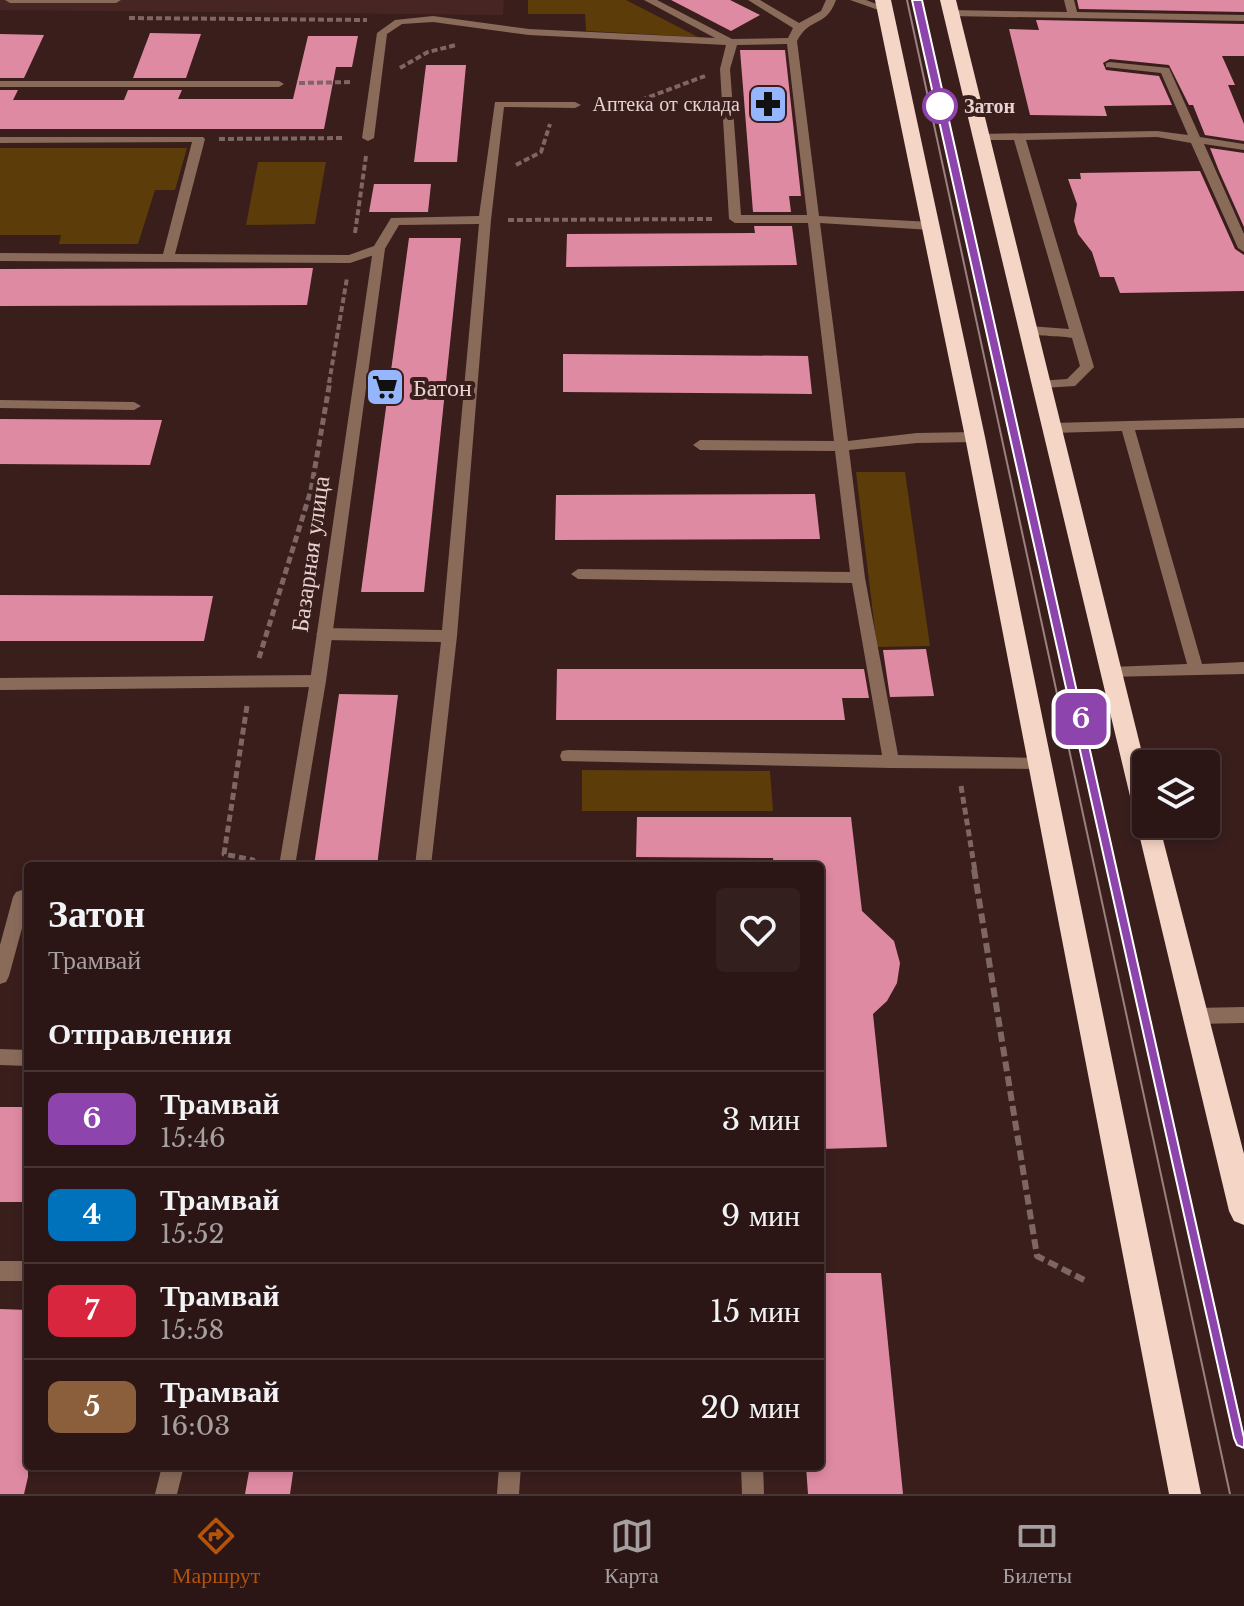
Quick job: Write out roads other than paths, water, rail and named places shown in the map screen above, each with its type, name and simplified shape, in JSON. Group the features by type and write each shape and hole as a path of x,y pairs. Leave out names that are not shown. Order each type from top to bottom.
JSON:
{"highway":[{"path":"883,4 975,437 1185,1494"},
{"path":"949,6 1132,760"},
{"path":"1151,838 1244,1211"}],"street":[{"path":"10,0 116,0"},
{"path":"649,0 732,43"},
{"path":"753,0 799,27"},
{"path":"831,0 826,13 799,27 792,41 858,578 891,762"},
{"path":"855,0 883,4"},
{"path":"1069,0 1073,16"},
{"path":"949,6 1073,16 1244,18"},
{"path":"368,138 382,33 390,25 404,21 467,22 577,36 732,43 792,41"},
{"path":"732,43 725,69 735,219 814,219 931,226"},
{"path":"1110,65 1165,70 1244,248"},
{"path":"0,84 279,84"},
{"path":"423,862 449,636 485,220 499,104 575,105"},
{"path":"979,137 1157,134 1244,147"},
{"path":"1019,136 1087,367 1070,383 1043,384"},
{"path":"0,140 199,139 168,257"},
{"path":"0,257 350,259 379,249 395,221 485,220"},
{"name":"Базарная улица","path":"288,862 318,681 379,249"},
{"path":"1029,330 1055,330 1079,335"},
{"path":"0,404 134,406"},
{"path":"1052,428 1244,423"},
{"path":"1127,426 1196,669"},
{"path":"700,445 843,446 917,438 975,437"},
{"path":"578,574 858,578"},
{"path":"324,634 449,636"},
{"path":"1111,673 1244,668"},
{"path":"0,684 318,681"},
{"path":"568,756 957,765 1040,764"},
{"path":"0,976 22,897"},
{"path":"1195,1016 1244,1015"},
{"path":"0,1057 24,1058"},
{"path":"0,1271 24,1271"},
{"path":"166,1494 172,1470"},
{"path":"508,1494 510,1470"},
{"path":"752,1470 753,1494"}],"tram line":[{"path":"907,0 1230,1494"},
{"name":"6","path":"917,0 1244,1438"},
{"path":"959,190 1244,1438"}],"place":[{"name":"Аптека от склада","path":"768,104"},
{"name":"Затон","path":"940,106"},
{"name":"Батон","path":"385,387"}]}
